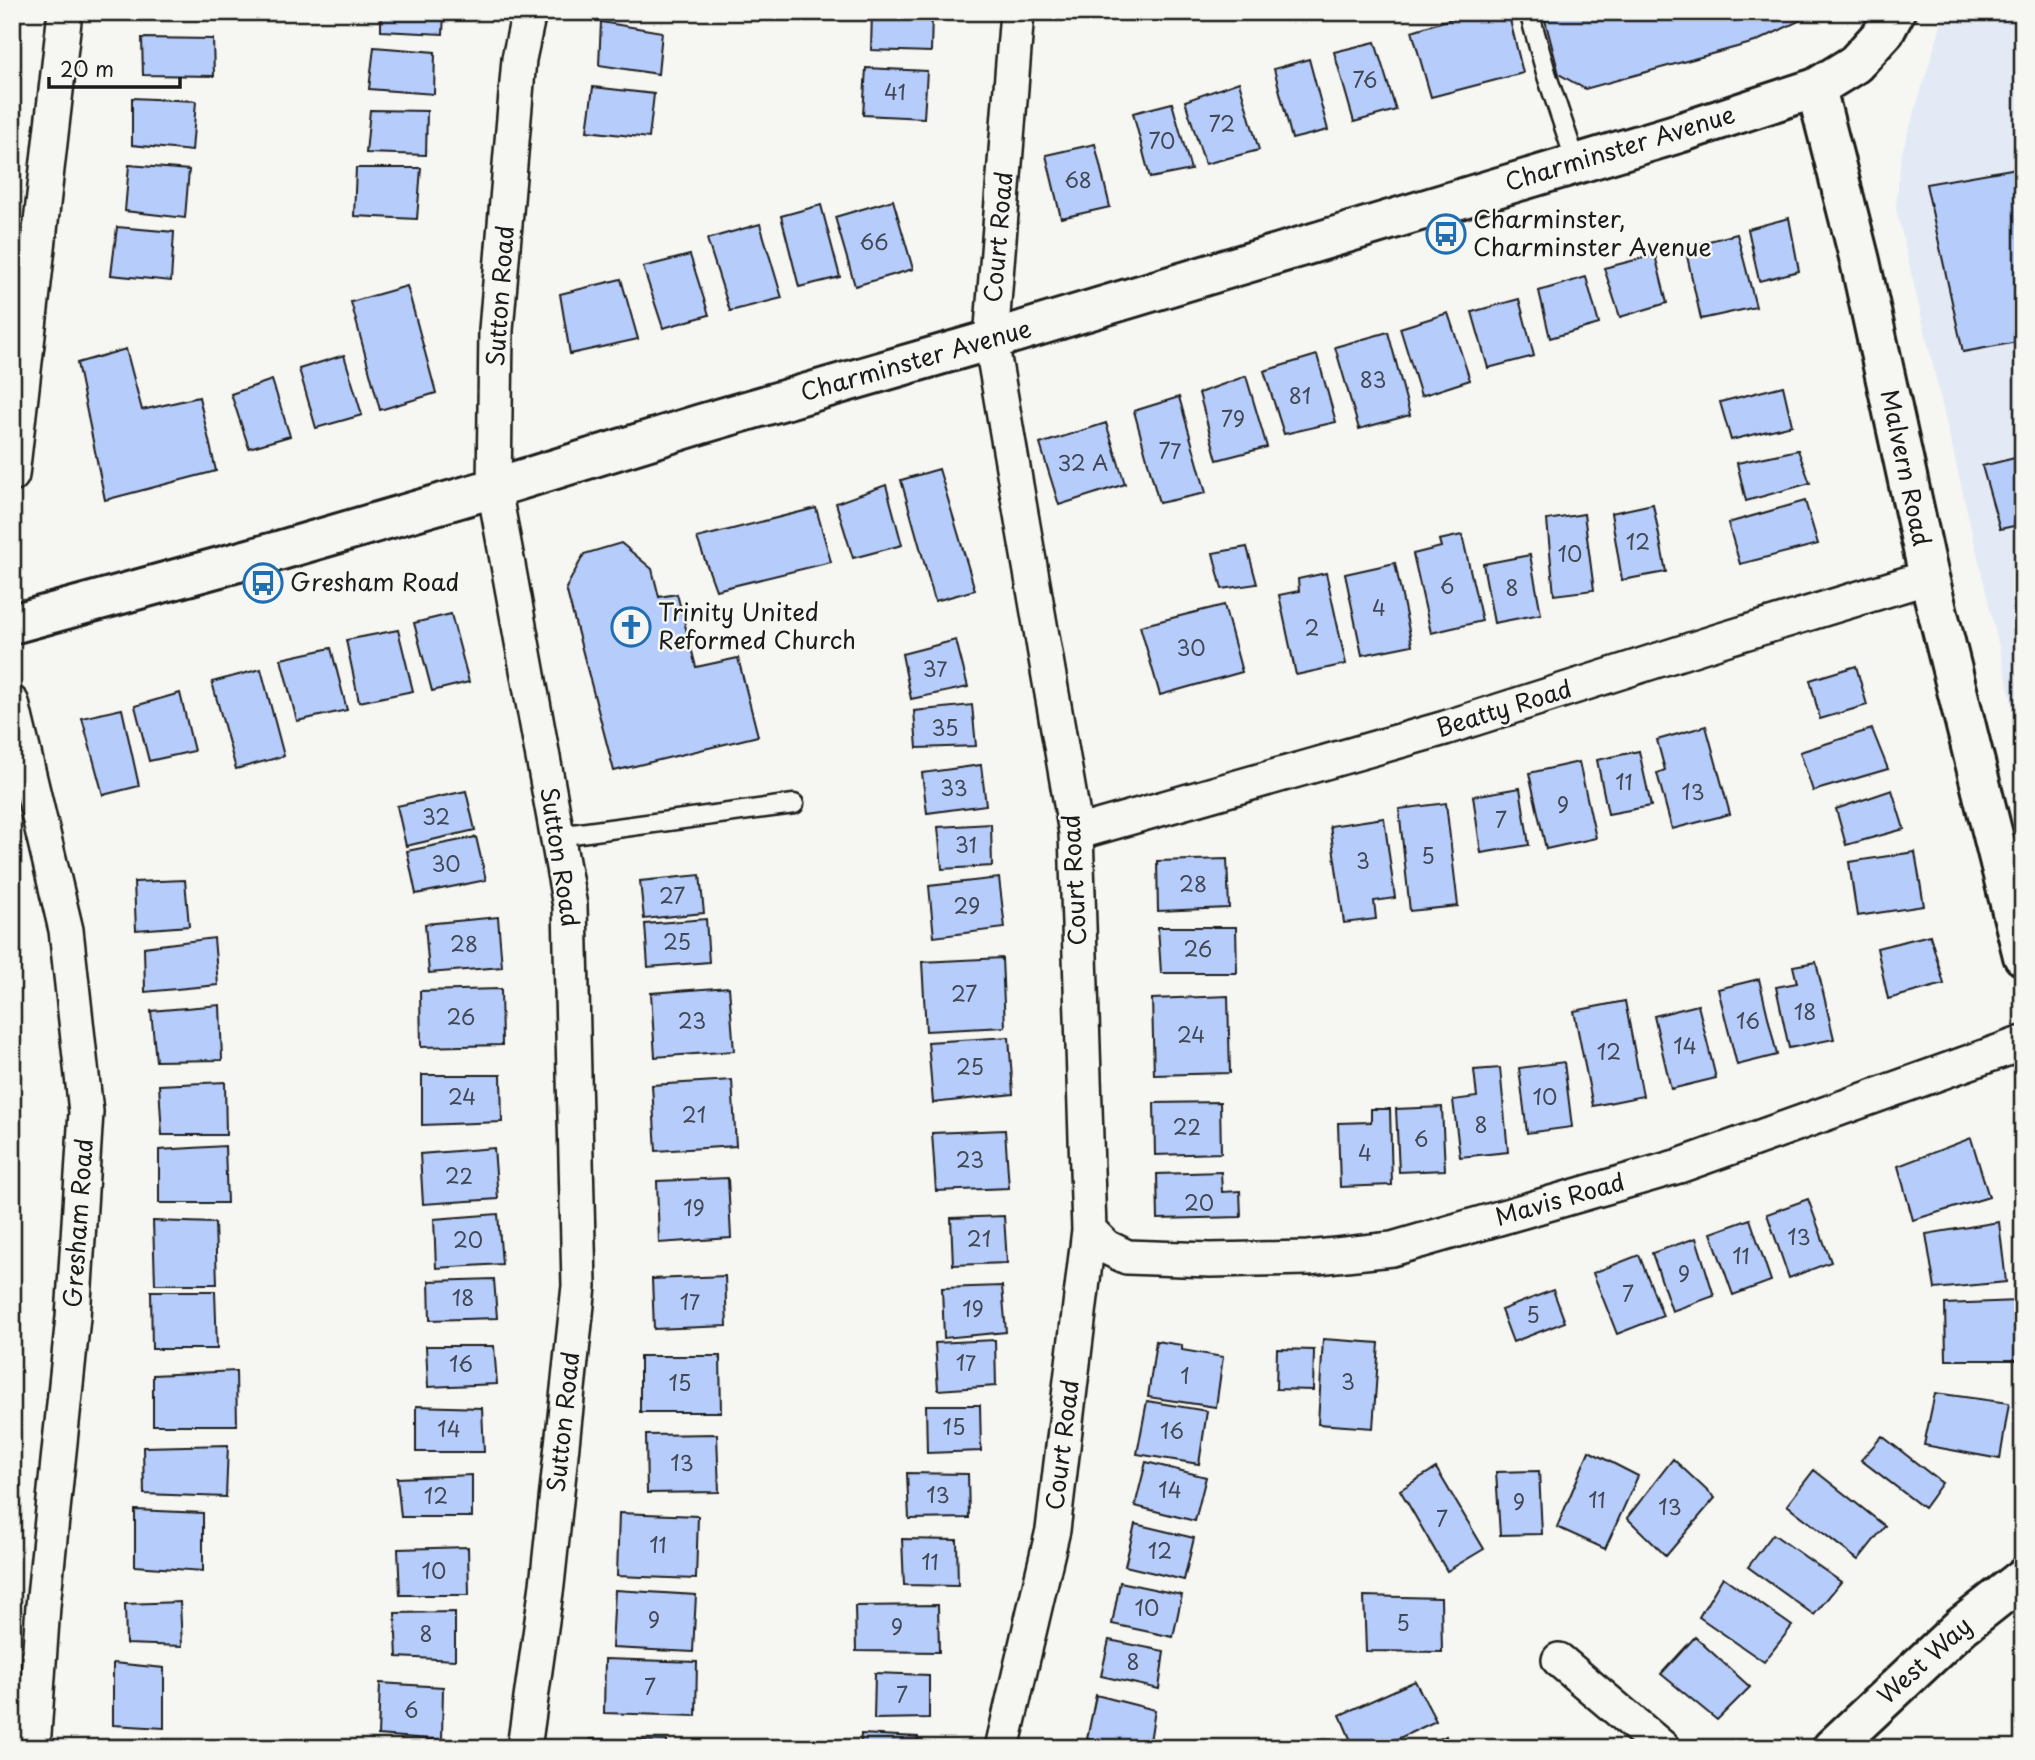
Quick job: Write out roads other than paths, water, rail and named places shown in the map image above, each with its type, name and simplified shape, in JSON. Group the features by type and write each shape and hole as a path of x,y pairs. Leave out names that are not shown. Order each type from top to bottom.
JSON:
{"street":[{"path":"12,475 65,12"},
{"name":"Sutton Road","path":"524,1748 547,1585 579,1286 570,906 494,488 496,330 519,59 529,12"},
{"name":"Court Road","path":"1002,1748 1053,1530 1089,1230 1076,834 990,340 1017,12"},
{"path":"1816,88 1855,64 1885,31 1895,12"},
{"name":"Charminster Avenue","path":"13,621 278,551 494,488 1679,133 1816,88"},
{"name":"Malvern Road","path":"1816,88 1860,261 1929,577 2023,956"},
{"name":"Beatty Road","path":"1076,834 1446,728 1929,577"},
{"name":"Gresham Road","path":"12,703 66,930 86,1112 73,1317 43,1606 33,1748"},
{"name":"Mavis Road","path":"1089,1230 1106,1247 1127,1257 1210,1260 1308,1258 1392,1248 1679,1166 2023,1043"},
{"name":"West Way","path":"1832,1748 1962,1626 2023,1578"},
{"path":"1559,1660 1663,1748"}],"lane":[{"path":"1529,12 1576,162"},
{"path":"558,836 794,804"}],"place":[{"name":"Charminster, Charminster Avenue","path":"1446,234"},
{"name":"Gresham Road","path":"263,583"},
{"name":"Trinity United Reformed Church","path":"631,627"}]}
